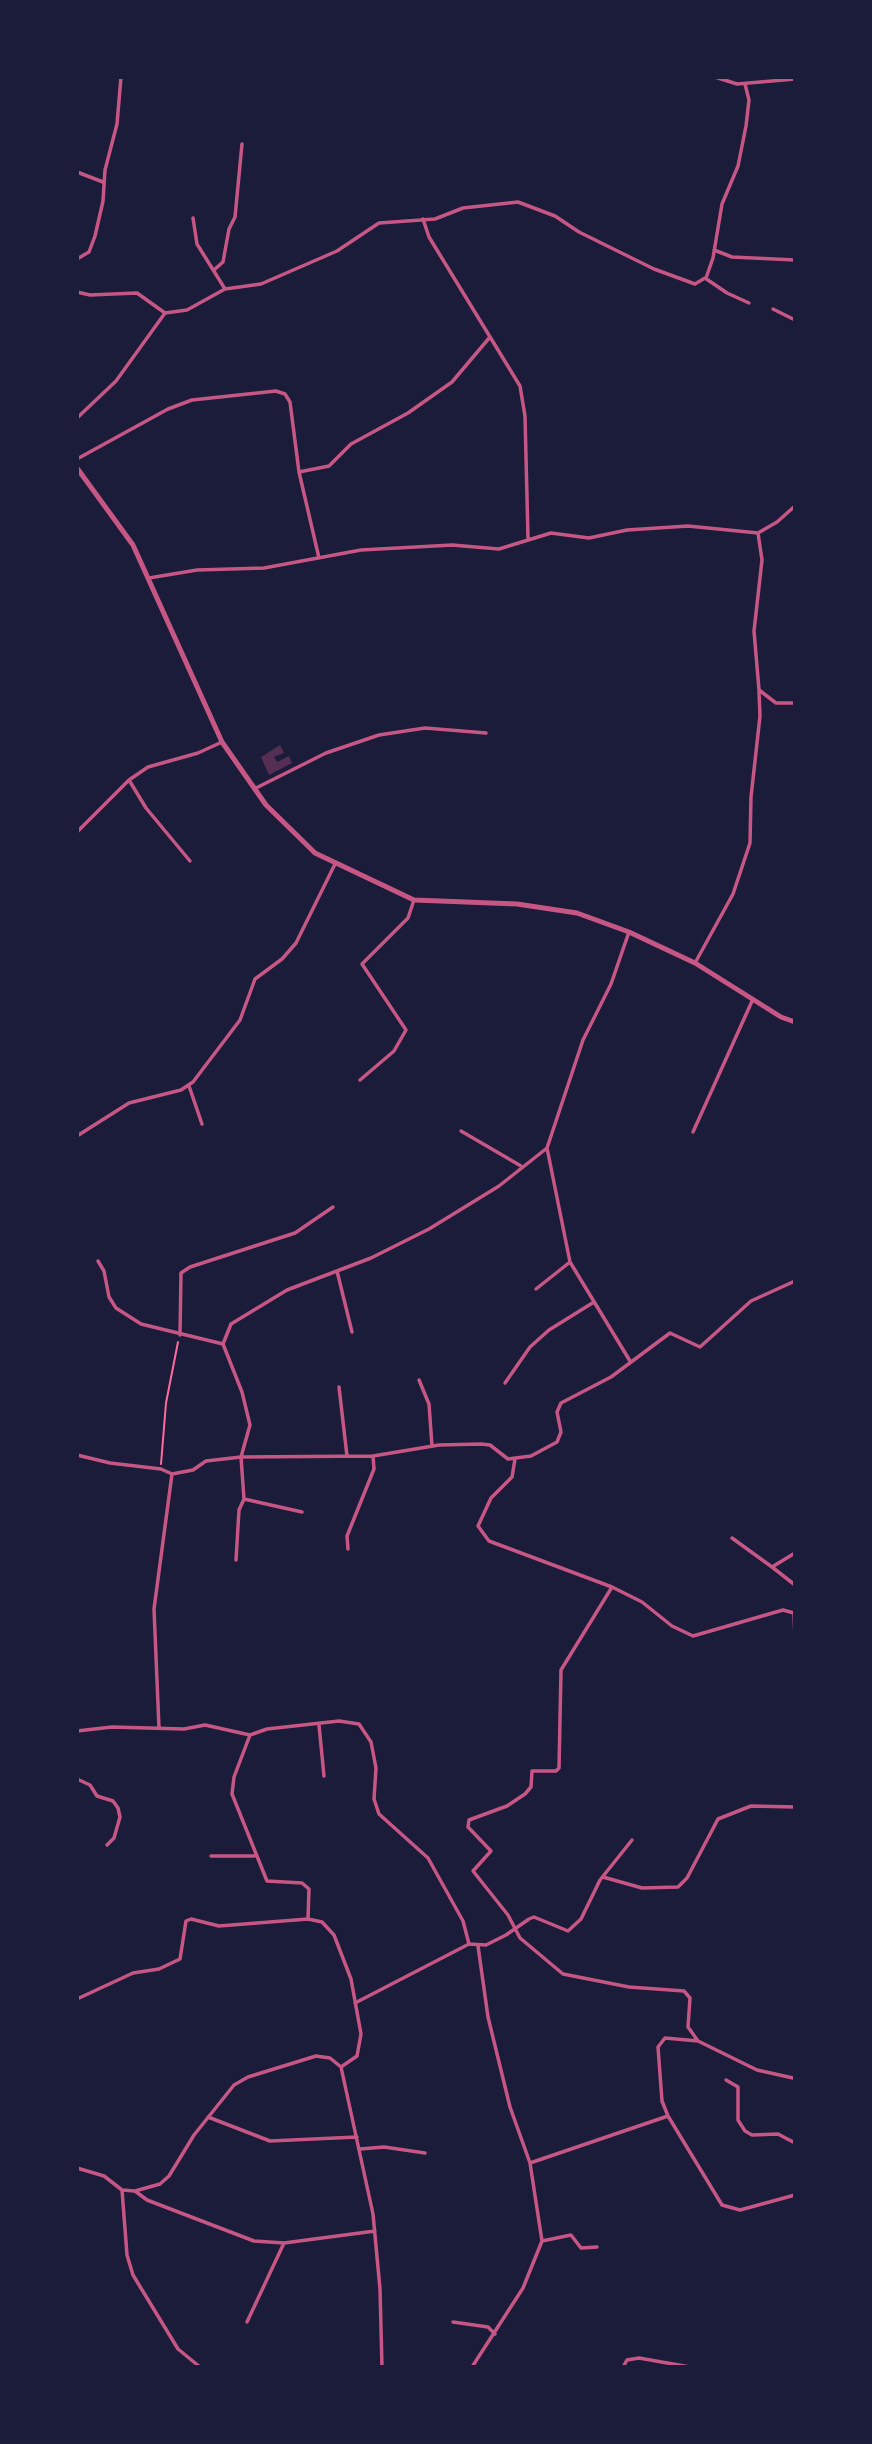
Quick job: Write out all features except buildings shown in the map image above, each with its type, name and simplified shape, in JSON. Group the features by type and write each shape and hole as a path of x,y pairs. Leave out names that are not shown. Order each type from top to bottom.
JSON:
{"street":[{"path":"77,260 92,247 103,201 103,182 117,124 121,77"},
{"path":"716,77 745,84 795,79"},
{"path":"77,292 90,295 137,293 165,313 190,309 225,289 256,285 337,251 379,223 435,219 463,208 518,202 555,216 579,232 654,270 695,284 705,278 714,250 722,204 738,166 749,100 745,84"},
{"path":"214,270 223,262 234,217 242,144"},
{"path":"77,172 103,182"},
{"path":"193,218 197,244 225,289"},
{"path":"423,219 429,237 508,363 522,394 528,538"},
{"path":"714,250 743,258 795,260"},
{"path":"705,278 727,293 749,303"},
{"path":"774,309 795,320"},
{"path":"77,418 116,382 165,313"},
{"path":"299,472 329,466 351,444 408,413 452,382 490,337"},
{"path":"77,459 168,409 192,400 276,391 285,394 289,402 299,472 319,558"},
{"path":"77,468 119,522 149,578 222,742 254,789 300,841 335,864 414,900 560,909 629,932 695,963 795,1022"},
{"path":"149,578 188,570 253,569 361,550 439,546 499,549 551,533 589,538 627,530 688,526 758,533 777,522 795,506"},
{"path":"695,963 733,894 750,843 751,797 760,727 754,631 762,560 758,533"},
{"path":"759,690 767,699 776,703 795,703"},
{"path":"254,789 326,753 379,735 425,728 486,733"},
{"path":"77,832 129,780 148,767 198,753 222,742"},
{"path":"129,780 146,808 190,861"},
{"path":"77,1136 129,1104 189,1086 240,1020 255,979 282,960 296,943 335,864"},
{"path":"360,1080 394,1051 406,1030 362,964 408,918 414,900"},
{"path":"629,932 611,984 583,1040 547,1148 570,1262 630,1361"},
{"path":"693,1132 753,999"},
{"path":"189,1086 202,1124"},
{"path":"461,1131 521,1166"},
{"path":"236,1560 239,1510 244,1499 241,1457 249,1434 249,1415 223,1344 231,1324 287,1290 337,1271 429,1229 499,1185 547,1148"},
{"path":"180,1335 181,1273 190,1266 295,1233 333,1206"},
{"path":"97,1261 104,1271 109,1297 116,1308 141,1324 223,1344"},
{"path":"536,1289 570,1262"},
{"path":"337,1271 352,1332"},
{"path":"77,1455 110,1463 161,1469 172,1474 193,1470 206,1461 241,1457 373,1455 432,1446 486,1444 508,1459 515,1460 555,1445 561,1432 558,1405 602,1382 670,1332 700,1347 751,1301 795,1281"},
{"path":"505,1384 530,1347 549,1330 594,1302"},
{"path":"419,1380 429,1404 432,1446"},
{"path":"339,1387 347,1456"},
{"path":"348,1549 346,1536 374,1469 373,1455"},
{"path":"515,1460 512,1477 499,1487 485,1508 478,1526 489,1541 612,1587 642,1602 672,1626 693,1636 783,1610 795,1612 795,1639"},
{"path":"159,1728 155,1600 172,1474"},
{"path":"244,1499 302,1512"},
{"path":"732,1538 795,1585"},
{"path":"772,1566 795,1553"},
{"path":"612,1587 561,1670 559,1769 532,1772 531,1787 525,1794 507,1806 471,1817 468,1823 491,1851 473,1869 474,1874 508,1914 528,1947 563,1973 622,1986 684,1992 690,1998 688,2027 698,2041"},
{"path":"77,1731 112,1727 184,1729 205,1725 250,1735 267,1729 339,1721 359,1724 371,1742 376,1768 374,1799 379,1814 428,1858 463,1920 470,1944"},
{"path":"319,1725 324,1776"},
{"path":"250,1735 232,1788 254,1856 267,1881 306,1885 310,1893 308,1919"},
{"path":"77,1779 90,1785 97,1796 113,1801 118,1808 120,1817 114,1838 107,1845"},
{"path":"603,1877 642,1888 678,1887 687,1878 718,1819 751,1806 795,1807"},
{"path":"354,2004 470,1944 478,1946 516,1929 534,1917 568,1931 580,1919 603,1877 632,1840"},
{"path":"211,1856 254,1856"},
{"path":"77,1999 133,1973 159,1969 180,1959 186,1922 191,1919 219,1926 308,1919 322,1922 334,1935 351,1979 361,2046 357,2056 341,2067"},
{"path":"472,2367 523,2288 542,2241 530,2164 501,2071 488,2017 478,1946"},
{"path":"793,2077 757,2070 698,2041 661,2040 658,2048 662,2101 668,2116 722,2205 740,2210 795,2195"},
{"path":"77,2168 104,2176 122,2190 135,2191 160,2184 169,2176 208,2117 234,2085 248,2077 316,2056 330,2058 341,2067 375,2231 382,2367"},
{"path":"795,2071 795,2119"},
{"path":"726,2080 738,2087 738,2120 746,2131 752,2135 778,2134 795,2143"},
{"path":"530,2164 668,2116"},
{"path":"208,2117 270,2141 357,2137"},
{"path":"360,2149 384,2147 425,2153"},
{"path":"122,2190 127,2255 133,2275 178,2349 200,2367"},
{"path":"135,2191 147,2200 231,2235 254,2241 284,2243 375,2231"},
{"path":"542,2241 571,2235 581,2248 597,2247"},
{"path":"247,2322 284,2243"},
{"path":"453,2322 488,2327 495,2334"},
{"path":"623,2367 627,2360 639,2358 690,2367"}],"path":[{"path":"161,1469 166,1403 180,1335"}]}
